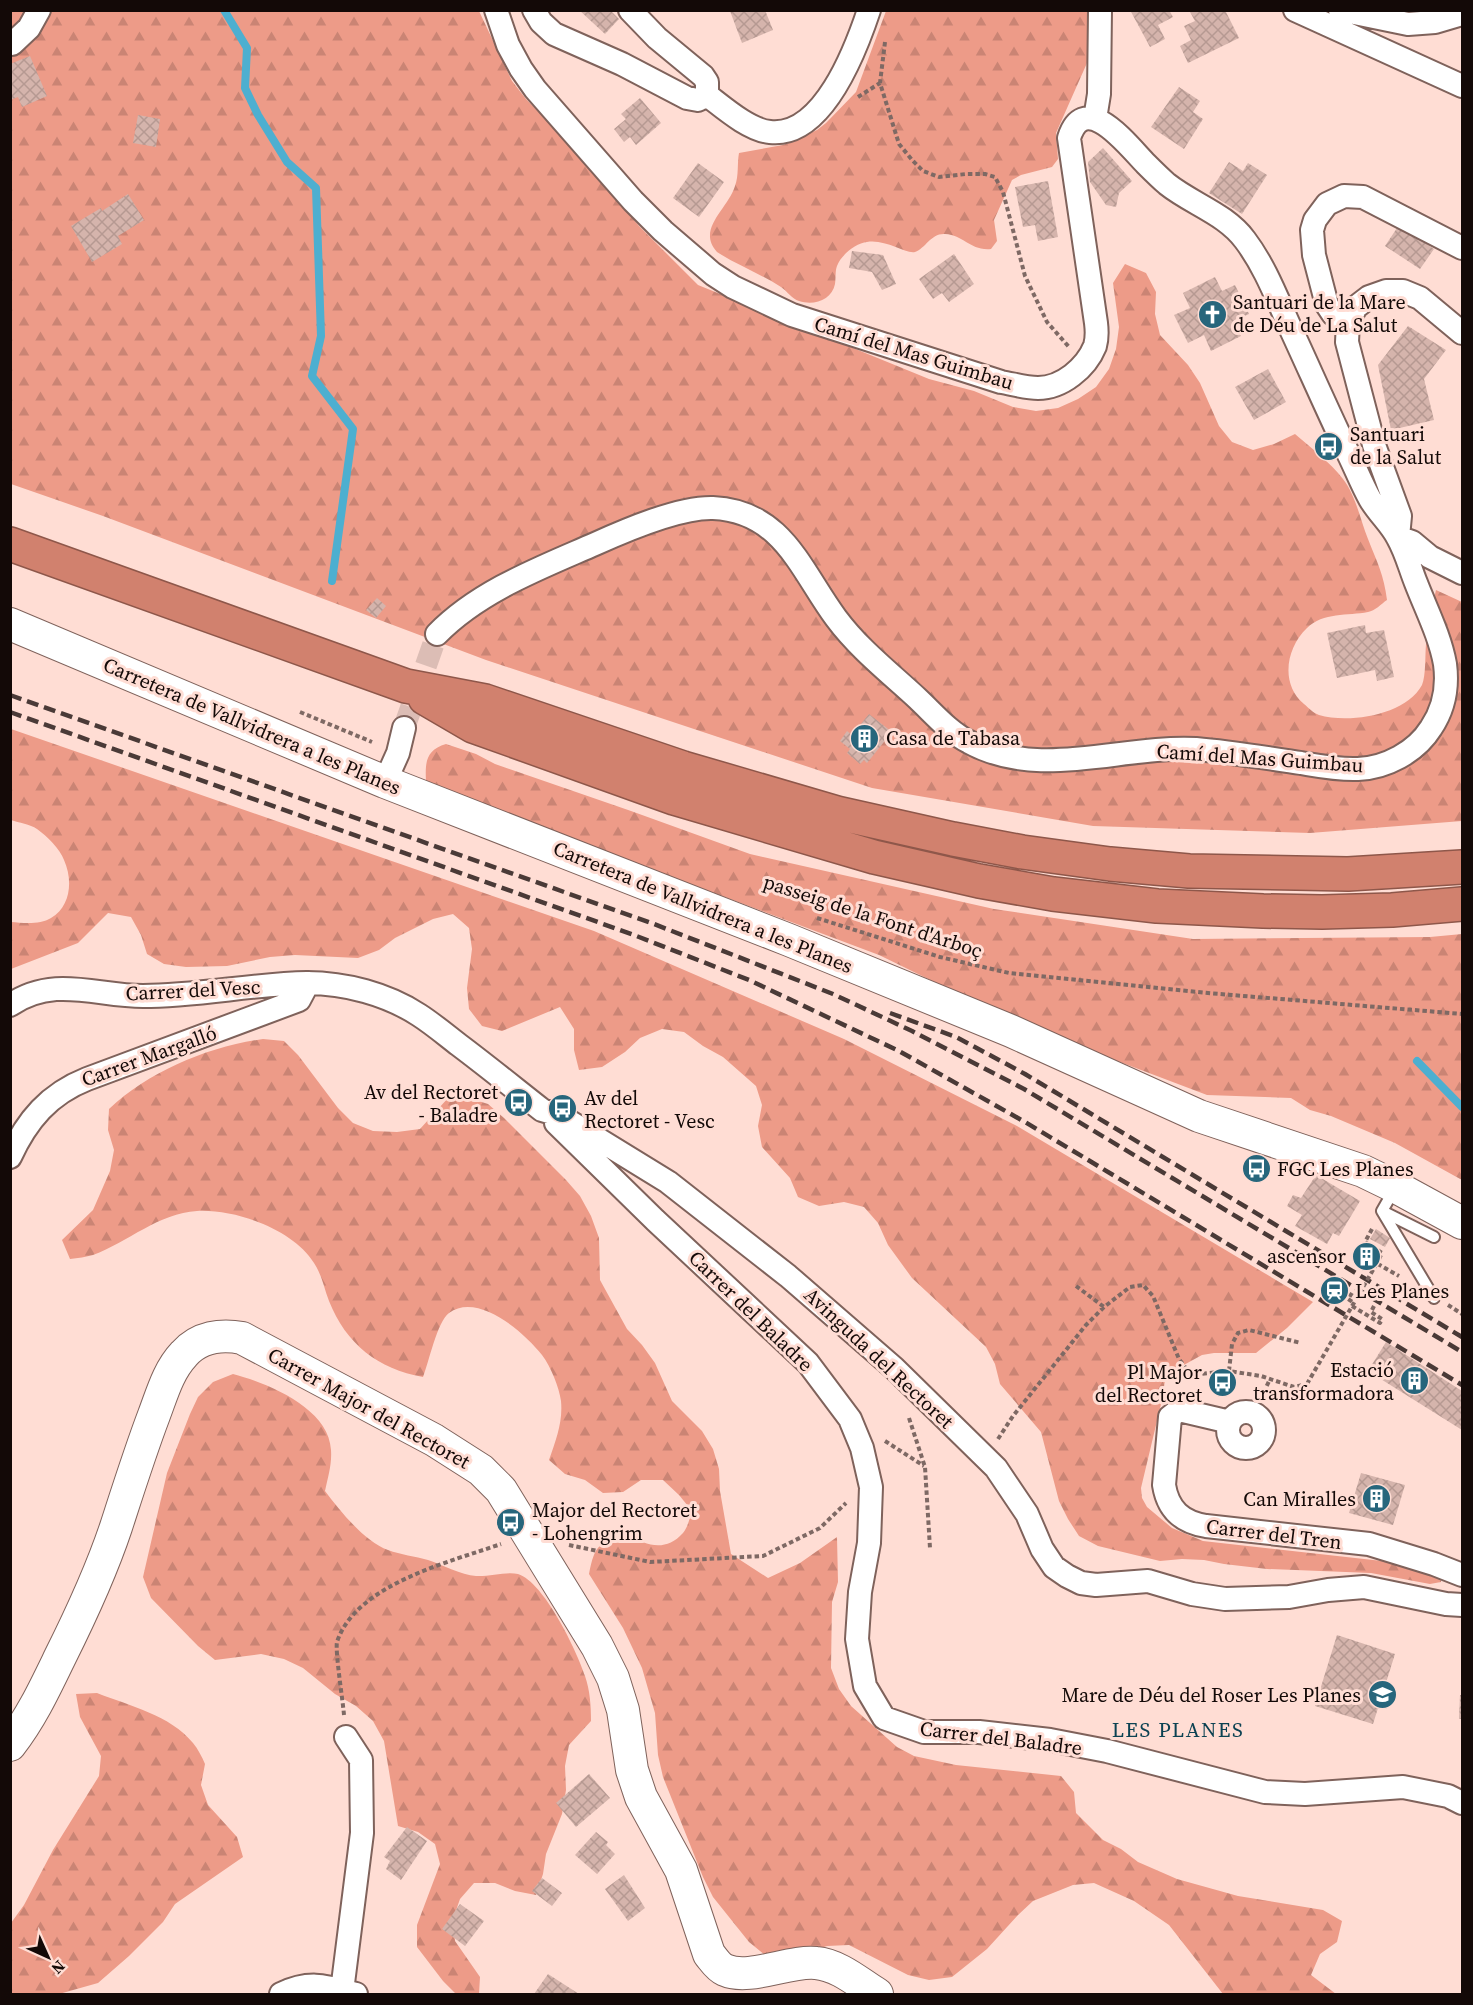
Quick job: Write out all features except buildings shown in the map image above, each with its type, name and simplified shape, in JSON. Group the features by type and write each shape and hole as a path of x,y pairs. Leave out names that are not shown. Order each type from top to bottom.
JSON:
{"highway":[{"path":"10,544 406,686 473,726 678,783 837,813 1022,852 1110,864 1189,871 1336,874 1462,867"},
{"path":"678,783 874,857 979,881 1053,894 1157,906 1263,911 1392,910 1462,904"}],"main road":[{"name":"Carretera de Vallvidrera a les Planes","path":"10,624 385,782 800,944 1011,1031 1199,1116 1363,1172 1389,1199 1462,1223"},
{"name":"Carrer Major del Rectoret","path":"10,1745 36,1706 94,1585 166,1382 177,1362 195,1344 207,1339 219,1336 242,1338 434,1440 467,1460 494,1481 508,1500 597,1646 613,1678 623,1710 636,1784 681,1870 709,1954 717,1965 725,1970 745,1972 818,1963 837,1969 877,1995"}],"street":[{"path":"12,44 29,28 39,10"},
{"name":"Camí del Mas Guimbau","path":"437,634 453,617 531,572 620,532 698,508 716,508 738,511 755,519 779,536 793,551 837,618 865,651 954,732 973,745 990,752 1018,758 1080,760 1153,749 1183,749 1359,769 1391,761 1419,743 1431,729 1445,696 1444,660 1438,639 1398,537 1371,502 1272,285 1248,244 1239,232 1226,222 1167,184 1104,123 1095,118 1086,118 1077,122 1069,138 1097,335 1095,346 1076,372 1059,384 1048,387 1026,387 1001,382 792,315 733,287 713,274 663,231 633,201 556,114 521,69 508,45 496,10"},
{"path":"534,10 547,29 563,38 622,64 687,98 698,100 707,95"},
{"path":"630,10 657,38 703,76 708,82 707,95"},
{"path":"707,95 731,113 763,131 777,133 801,124 820,108 839,80 850,61 869,10"},
{"path":"1095,118 1099,94 1100,10"},
{"path":"1295,10 1462,86"},
{"path":"1340,10 1408,24 1435,22 1462,15"},
{"path":"1348,322 1333,314 1327,305 1313,247 1312,230 1315,220 1327,204 1344,196 1363,197 1462,248"},
{"path":"1462,333 1420,298 1403,291 1386,291 1370,297 1356,307 1348,322 1347,342 1374,445 1400,516 1398,537 1412,542 1430,557 1462,573"},
{"path":"385,782 398,753 404,728"},
{"name":"Carrer del Vesc","path":"10,1005 33,993 54,989 74,988 144,996 308,983"},
{"name":"Avinguda del Rectoret","path":"308,983 366,991 402,1005 429,1022 542,1110 559,1115 668,1182 788,1275 894,1368 996,1468 1027,1514 1042,1549 1054,1567 1081,1583 1096,1585 1148,1581 1192,1594 1225,1599 1289,1597 1364,1587 1446,1604 1462,1605"},
{"name":"Carrer Margalló","path":"10,1157 29,1122 49,1100 61,1091 87,1079 299,1000 308,983"},
{"name":"Carrer del Baladre","path":"542,1110 655,1220 808,1363 850,1419 862,1448 871,1487 869,1543 860,1592 857,1639 865,1686 884,1718 924,1732 979,1732 1050,1740 1107,1751 1265,1792 1305,1794 1403,1787 1448,1796 1462,1803"},
{"name":"Carrer del Tren","path":"1230,1422 1179,1410 1170,1417 1164,1485 1170,1506 1183,1519 1206,1526 1369,1544 1462,1575"},
{"path":"1241,1412 1254,1413 1259,1417 1264,1429 1260,1441 1249,1448 1236,1445 1229,1435 1230,1422 1241,1412"},
{"path":"281,1995 301,1987 320,1985 353,1993 362,1833 361,1760 346,1737"}],"lane":[{"path":"1389,1199 1434,1237"},
{"path":"1389,1199 1434,1298"}],"path":[{"path":"886,31 880,83 899,144 923,171 939,177 985,174 995,177 1003,192 1025,276 1047,322 1084,363"},
{"name":"passeig de la Font d'Arboç","path":"807,914 940,957 1009,973 1208,993 1462,1014"},
{"path":"1371,1260 1402,1278"},
{"path":"982,1454 1001,1436 1013,1416 1066,1349 1104,1307 1130,1287 1143,1285 1154,1296 1179,1359 1191,1375 1229,1371 1270,1379 1294,1387 1306,1384 1377,1263"},
{"path":"1076,1287 1104,1307"},
{"path":"1352,1293 1348,1299 1353,1305 1380,1323 1382,1319 1371,1312 1374,1306"},
{"path":"1229,1371 1232,1344 1238,1333 1249,1330 1301,1343"},
{"path":"1254,1413 1270,1379"},
{"path":"908,1412 925,1467 930,1548"},
{"path":"346,1737 337,1644 354,1612 400,1580 529,1534 650,1562 763,1556 820,1528 847,1502"}],"green space":[{"path":"11,11 479,11 512,81 526,99 585,159 639,226 698,285 929,379 974,391 1013,407 1036,411 1058,408 1096,387 1109,369 1116,349 1119,327 1113,283 1125,264 1146,273 1156,292 1155,314 1160,335 1188,365 1200,383 1219,426 1232,442 1253,450 1274,444 1295,434 1320,455 1338,473 1351,493 1380,569 1387,600 1371,611 1320,619 1300,636 1290,656 1289,666 1291,686 1296,696 1313,712 1331,718 1376,715 1403,704 1422,685 1427,630 1436,590 1462,602 1462,821 1310,833 1093,826 872,788 486,660 103,516 11,484"},
{"path":"886,11 1093,11 1087,63 1056,133 1058,159 1052,167 1021,175 1012,180 994,220 997,241 991,249 978,248 957,237 945,234 932,238 915,252 881,243 863,243 849,250 839,262 833,290 826,298 811,303 799,301 773,282 717,252 711,244 712,227 735,186 739,153 783,145 817,130 856,92"},
{"path":"11,729 594,931 844,1039 1017,1126 1313,1302 1287,1328 1256,1353 1202,1355 1171,1372 1165,1380 1141,1488 1142,1498 1147,1507 1172,1528 1203,1541 1391,1562 1441,1571 1441,1582 1430,1584 1371,1573 1267,1569 1204,1560 1160,1561 1098,1546 1079,1536 1059,1501 1041,1432 1000,1384 995,1364 986,1347 912,1278 888,1245 878,1223 864,1207 844,1202 819,1206 798,1197 790,1178 762,1147 758,1126 762,1105 756,1086 723,1057 684,1032 662,1029 640,1038 625,1052 602,1067 579,1070 574,1050 574,1029 560,1007 502,1031 482,1026 469,1009 467,988 472,949 469,928 453,914 433,919 395,938 379,950 358,958 295,955 270,957 227,966 186,967 164,964 147,954 141,935 131,917 108,913 78,943 11,969 11,922 37,923 58,913 66,900 69,876 60,852 45,835 34,827 11,820"},
{"path":"446,744 476,754 495,764 750,854 994,909 1193,939 1430,937 1462,934 1462,1180 1395,1143 1331,1116 1310,1110 1291,1098 1207,1095 1025,1026 879,955 517,819 426,781 428,758 434,750"},
{"path":"263,1039 284,1041 298,1055 338,1108 353,1123 373,1131 397,1132 420,1129 448,1098 469,1098 488,1104 566,1180 580,1196 599,1238 600,1280 627,1329 655,1363 672,1401 702,1431 713,1449 719,1469 720,1491 731,1554 768,1578 800,1563 837,1537 838,1582 832,1602 831,1668 839,1689 851,1706 897,1747 914,1756 956,1765 1061,1776 1074,1792 1076,1813 1103,1840 1121,1849 1138,1862 1177,1879 1238,1896 1323,1910 1342,1921 1337,1942 1320,1954 1311,1975 1336,1994 1223,1994 1169,1925 1134,1901 1094,1883 1073,1885 1033,1901 987,1949 952,1977 929,1980 908,1975 849,1945 827,1946 808,1952 766,1956 749,1942 713,1897 703,1877 663,1777 658,1755 655,1713 642,1668 623,1628 589,1574 596,1550 604,1543 628,1535 649,1544 670,1543 685,1531 692,1511 663,1480 641,1480 623,1492 603,1493 585,1480 565,1474 549,1460 560,1424 561,1401 551,1371 534,1346 500,1318 473,1307 461,1308 449,1313 441,1325 423,1377 392,1368 366,1352 345,1330 329,1301 317,1268 305,1251 278,1231 262,1224 212,1211 183,1213 170,1217 93,1255 70,1259 62,1240 93,1210 110,1171 114,1150 108,1130 109,1109 142,1083 180,1063 221,1048"},
{"path":"233,1374 278,1391 308,1410 320,1422 328,1435 331,1450 325,1491 362,1533 388,1550 428,1560 464,1574 481,1576 514,1573 528,1580 549,1603 581,1665 589,1693 591,1721 569,1745 565,1766 566,1790 562,1814 546,1854 543,1874 536,1895 515,1891 495,1883 474,1883 460,1899 453,1919 455,1941 480,1977 479,1994 456,1994 417,1947 417,1925 440,1864 435,1844 418,1832 398,1826 384,1741 373,1721 303,1668 284,1659 261,1654 215,1660 151,1598 143,1577 167,1473 198,1397 213,1382"},
{"path":"97,1693 161,1718 184,1733 193,1743 205,1764 201,1785 208,1805 237,1837 243,1857 175,1904 163,1922 98,1983 59,1994 11,1994 11,1923 24,1905 53,1850 99,1776 101,1756 80,1717 76,1694"}],"waterway":[{"path":"224,10 247,48 245,88 258,115 287,162 316,188 321,336 312,376 353,429 332,581"},
{"path":"1417,1061 1462,1107"}],"tunnel":[{"path":"404,728 437,634"}],"railway":[{"path":"10,695 654,924 833,994 912,1031 1024,1089 1462,1352"},
{"path":"10,712 634,935 749,980 899,1051 1025,1122 1462,1385"},
{"path":"890,1013 956,1037 1025,1074 1462,1337"}],"place":[{"name":"Santuari de la Mare de Déu de La Salut","path":"1212,314"},
{"name":"Santuari de la Salut","path":"1329,446"},
{"name":"Casa de Tabasa","path":"865,738"},
{"name":"Av del Rectoret - Baladre","path":"519,1103"},
{"name":"Av del Rectoret - Vesc","path":"563,1109"},
{"name":"FGC Les Planes","path":"1256,1169"},
{"name":"ascensor","path":"1367,1256"},
{"name":"Les Planes","path":"1334,1291"},
{"name":"Estació transformadora","path":"1415,1381"},
{"name":"Pl Major del Rectoret","path":"1223,1383"},
{"name":"Can Miralles","path":"1377,1499"},
{"name":"Major del Rectoret - Lohengrim","path":"511,1522"},
{"name":"Mare de Déu del Roser Les Planes","path":"1382,1695"}],"district":[{"name":"LES PLANES","path":"1178,1730"}]}
